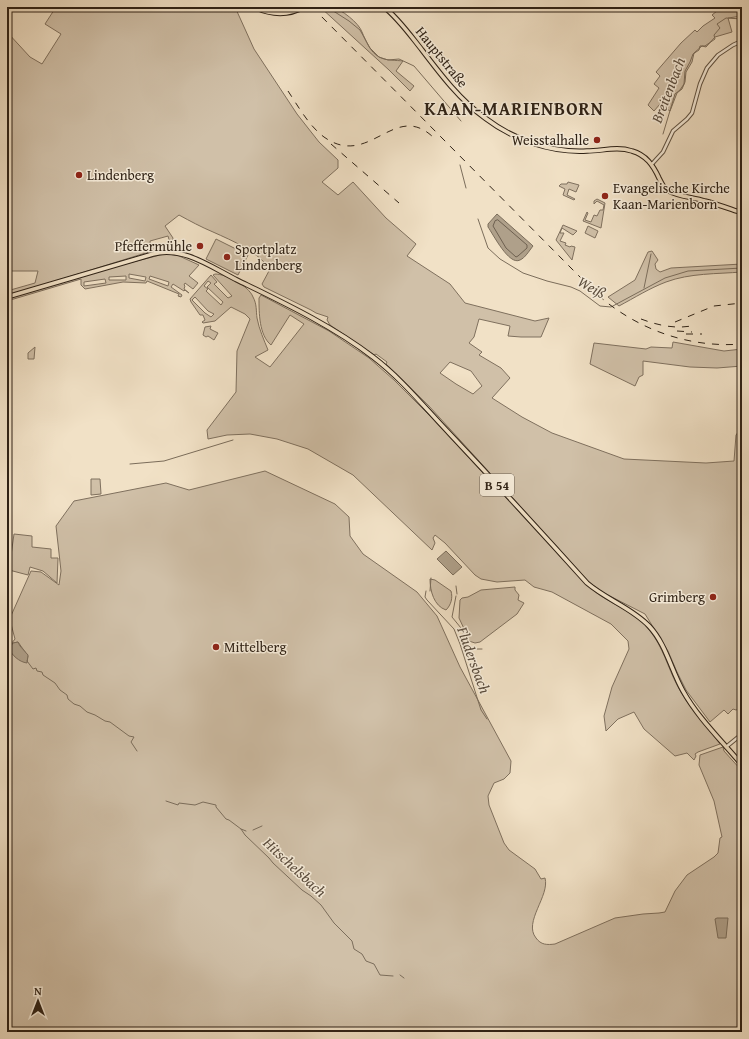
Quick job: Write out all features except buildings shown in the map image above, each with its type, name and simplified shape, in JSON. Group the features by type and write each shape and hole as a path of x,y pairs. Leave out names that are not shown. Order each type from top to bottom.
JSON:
{"main road":[{"path":"254,7 266,12 279,14 293,12 304,7"},
{"name":"Hauptstraße","path":"384,7 395,18 464,101 498,127 522,139 553,149 587,151 617,149 631,150 652,164 662,184 667,190 676,195 708,201 742,213"},
{"name":"B 54","path":"7,297 164,252 178,252 266,294 334,330 374,358 400,381 587,583 599,593 642,619 651,627 659,639 683,691 718,737 742,765"}],"street":[{"path":"652,164 663,152 673,131 692,113 700,84 707,68 722,52 742,41"},
{"path":"726,747 742,734"}],"shaded area":[{"path":"56,7 235,7 254,49 297,114 319,142 338,160 338,168 322,182 338,195 353,182 386,218 416,244 407,256 450,284 465,303 535,321 549,318 541,337 508,336 510,326 479,319 474,337 469,343 482,352 479,355 501,368 510,378 492,398 522,417 552,433 624,459 706,463 734,461 736,435 739,431 742,431 742,708 736,710 733,709 728,714 724,710 710,722 686,690 668,651 645,614 604,593 590,583 429,406 386,364 387,362 376,354 374,355 330,325 327,320 328,317 316,313 264,287 262,284 270,269 258,257 244,247 179,215 165,226 173,238 172,247 170,248 152,251 7,296 7,291 35,283 38,271 11,271 7,267 7,32 30,57 42,64 61,34 45,24","holes":["168,236 170,243 151,248 150,241","450,362 471,371 482,386 473,394 440,373"]},
{"path":"320,7 336,8 349,17 360,28 367,43 379,57 388,60 403,61 396,71 414,86 410,91 389,70"},
{"path":"722,7 742,7 742,16 728,18 732,32 715,37 706,47 702,46 694,53 692,62 686,72 685,82 682,89 677,93 670,111 660,104 654,111 648,105 659,88 654,84 660,76 656,72 681,43 695,30 697,32 715,18 712,15"},
{"path":"568,182 579,185 576,192 569,189 567,195 575,199 574,200 563,195 565,189 559,186 561,184 567,184"},
{"path":"597,199 605,203 601,228 583,221 587,212 588,213 585,220 591,222 594,215 597,216 600,210 603,210 604,205 597,201 594,204 594,201"},
{"path":"563,225 577,231 573,235 562,228 560,233 564,233 560,241 566,243 565,245 570,247 575,247 572,260 556,240"},
{"path":"588,226 598,231 595,238 585,233"},
{"name":"Sportplatz Lindenberg","path":"216,239 248,255 238,275 206,259"},
{"path":"652,251 658,260 655,264 656,269 660,272 671,268 742,264 742,272 704,274 675,279 654,287 619,306 608,297 635,280 648,252"},
{"path":"164,254 177,255 199,265 189,276 198,283 193,289 185,283 184,285 184,289 189,293 173,284 171,287 182,295 181,297 178,296 179,294 147,281 146,283 123,282 85,289 81,285 81,279 7,301 7,298 74,277","holes":["129,274 146,277 145,281 129,278","126,276 126,280 109,280 109,277","150,276 169,282 168,286 149,279","105,279 106,283 84,286 84,282"]},
{"path":"215,274 231,278 251,293 255,302 259,326 268,350 255,357 270,367 304,324 290,315 271,345 264,336 260,323 259,298 261,295 329,331 369,358 394,380 434,420 580,578 598,594 634,615 645,625 655,637 681,693 720,744 698,752 695,754 696,756 694,760 687,753 675,756 644,729 634,712 618,719 606,731 604,716 612,687 629,649 628,641 611,624 552,592 534,587 525,580 497,582 481,579 475,575 445,543 435,535 433,538 435,543 432,550 353,475 308,449 277,439 250,434 227,435 208,439 207,430 236,392 237,351 250,319 245,314 231,307 215,321 202,322 205,320 203,315 200,315 190,299 211,275 217,282 214,284 228,298 232,296 213,275","holes":["208,281 211,283 207,287 223,302 221,305 206,291 208,289 204,286","195,297 208,311 214,314 211,317 192,300"]},
{"path":"211,326 210,329 218,333 214,340 203,335 205,327"},
{"path":"673,342 724,351 742,349 742,366 717,368 690,367 643,361 643,375 639,377 635,386 590,364 594,343 646,349 651,347 672,348"},
{"path":"35,347 34,359 28,359 28,353"},
{"path":"265,471 335,504 349,517 350,536 363,554 417,592 437,616 460,667 511,761 510,773 504,779 494,783 488,796 489,805 504,843 509,850 535,869 541,879 545,878 546,885 544,893 534,917 533,924 533,932 536,938 542,943 555,944 615,918 665,912 675,891 687,875 718,853 720,838 722,837 714,801 699,765 700,755 723,747 724,751 742,771 742,1032 15,1032 7,1030 7,649 15,639 11,624 7,618 10,618 31,571 41,572 59,585 61,571 56,526 74,501 166,483 189,490","holes":["18,642 28,656 27,662 16,657 9,649 13,643"]},
{"path":"91,479 100,479 101,494 91,495"},
{"path":"14,534 32,536 32,547 51,549 51,558 58,558 57,583 43,571 30,567 28,575 9,570"},
{"path":"430,579 435,580 451,591 451,601 446,610 436,602 431,588"},
{"path":"515,587 515,590 519,595 518,600 524,603 517,614 480,642 475,643 469,641 459,618 460,600 481,590"}],"water":[{"path":"497,214 533,246 522,259 516,261 506,254 488,227 488,224"},
{"path":"446,551 462,567 453,575 437,559"},
{"path":"18,642 28,655 27,663 16,658 9,649 13,643"},
{"path":"728,918 726,938 718,938 715,919"}],"waterway":[{"name":"Weiß","path":"327,7 360,30 370,48 379,57 388,60 399,59 414,66 461,121"},
{"name":"Breitenbach","path":"663,134 675,94 684,84 685,71 693,54 699,50 700,46 705,46 715,39 714,35 720,28 717,24 726,18 742,19"},
{"name":"Weiß","path":"460,165 466,188"},
{"name":"Weiß","path":"478,219 488,248 500,259 523,273 580,291 600,306 611,307 665,278 688,271 742,268"},
{"name":"Breitenbach","path":"644,288 651,254"},
{"name":"Fludersbach","path":"130,464 164,461 233,440"},
{"name":"Hitschelsbach","path":"7,528 8,519"},
{"name":"Fludersbach","path":"430,591 431,578"},
{"path":"456,586 457,594"},
{"name":"Fludersbach","path":"426,591 425,597 427,600 454,629 481,710 487,719"},
{"path":"456,596 452,617 461,628 468,647 473,649"},
{"path":"477,649 482,649"},
{"name":"Hitschelsbach","path":"27,661 33,669 36,668 37,671 42,672 43,675 55,683 74,704 80,706 87,712 110,722 129,736 134,737 131,742 137,751"},
{"name":"Hitschelsbach","path":"166,801 178,805 179,803 195,805 203,802 216,805 226,819 241,829 273,863 302,890 321,905 334,923 352,941 354,949 362,954 366,961 374,964 380,975 393,976"},
{"path":"253,830 262,826"},
{"name":"Hitschelsbach","path":"241,829 246,831"},
{"path":"400,975 404,978"}],"railway":[{"path":"312,7 605,301 636,321 670,336 705,343 724,345 742,344"},
{"path":"288,91 313,127 324,137 340,145 355,145 369,141 394,129 407,126 421,128 435,139"},
{"path":"331,144 399,203"},
{"path":"675,322 714,306 742,303"},
{"path":"641,319 666,326 691,326"},
{"path":"677,331 692,332"},
{"path":"686,334 702,334"}],"place":[{"name":"Weisstalhalle","path":"597,140"},
{"name":"Lindenberg","path":"79,175"},
{"name":"Evangelische Kirche Kaan-Marienborn","path":"605,196"},
{"name":"Pfeffermühle","path":"200,246"},
{"name":"Sportplatz Lindenberg","path":"227,257"},
{"name":"Grimberg","path":"713,597"},
{"name":"Mittelberg","path":"216,647"}],"district":[{"name":"KAAN-MARIENBORN","path":"514,108"}]}
